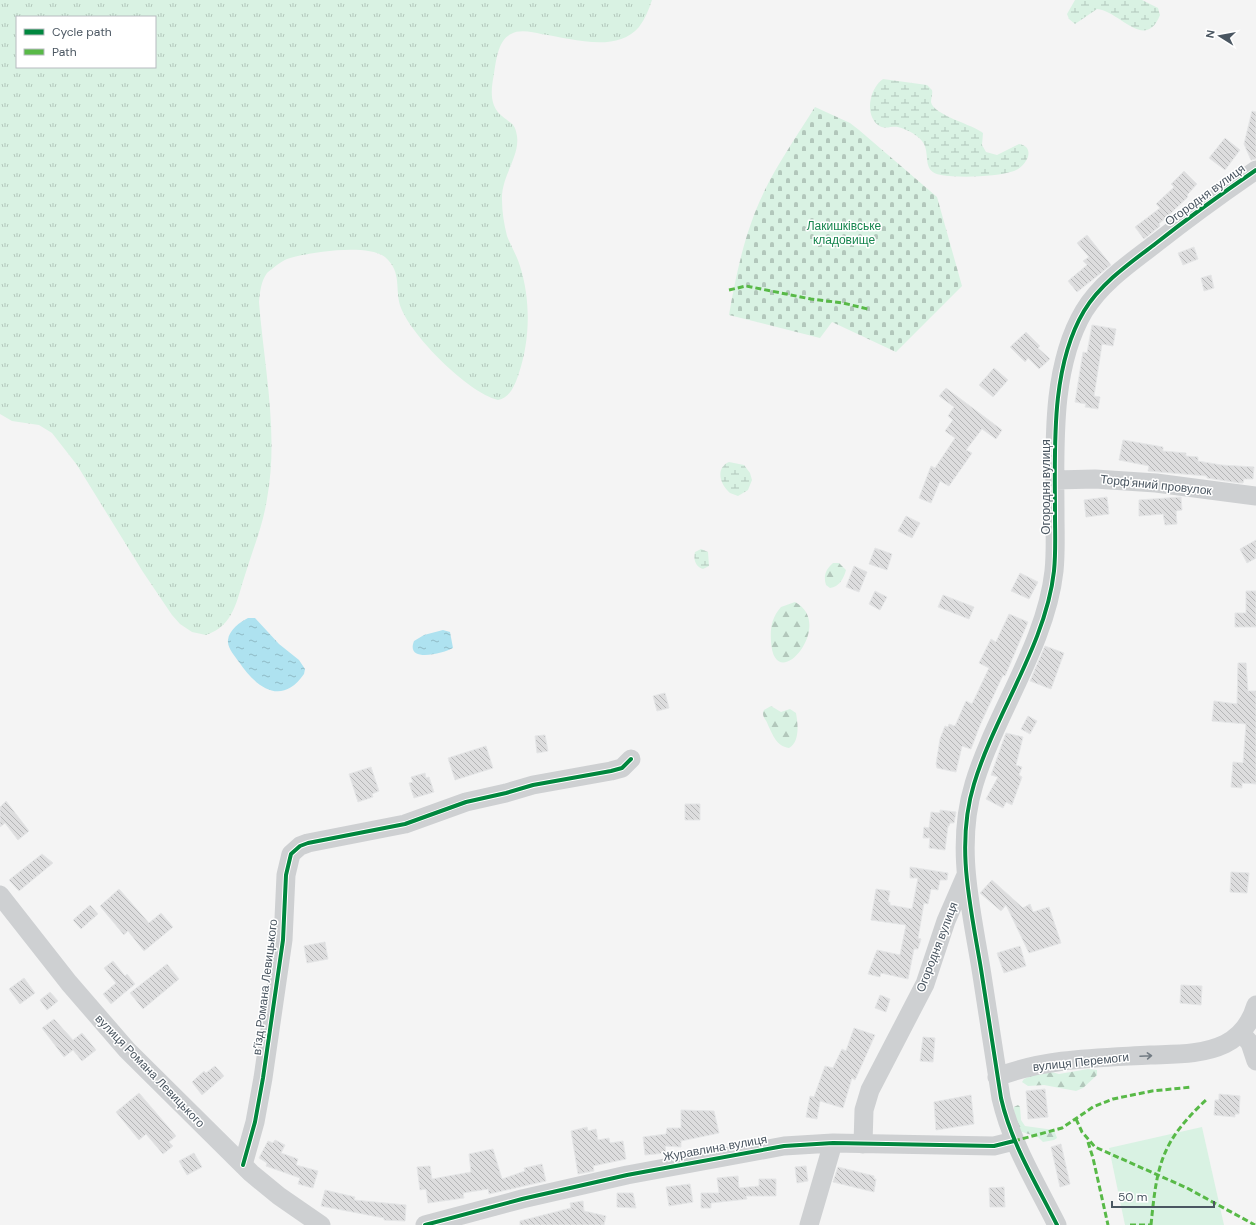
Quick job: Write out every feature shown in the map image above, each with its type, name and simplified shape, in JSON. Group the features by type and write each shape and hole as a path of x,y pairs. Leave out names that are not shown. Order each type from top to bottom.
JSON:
{"street":[{"name":"Огородня вулиця","path":"864,1144 864,1110 870,1090 925,984 946,921 966,875 966,826 974,782 1037,632 1050,594 1056,552 1056,421 1064,366 1074,333 1088,305 1106,283 1208,204 1256,170"},
{"name":"Торф'яний провулок","path":"1055,480 1095,479 1156,483 1256,496"},
{"name":"в’їзд Романа Левицького","path":"243,1165 260,1099 283,940 287,866 288,859 295,850 312,842 382,829 419,820 466,802 506,793 533,784 611,771 622,768 631,759"},
{"path":"966,875 997,1077 1004,1112 1014,1141 1057,1225"},
{"name":"вулиця Романа Левицького","path":"0,895 43,952 115,1037 243,1165 279,1196 321,1225"},
{"name":"вулиця Перемоги","path":"997,1077 1021,1069 1048,1063 1204,1050 1226,1043 1241,1033 1249,1023 1256,1004"},
{"path":"1241,1033 1250,1043 1256,1060"},
{"name":"Журавлина вулиця","path":"425,1225 522,1199 627,1175 761,1150 833,1143 984,1147 1002,1145 1014,1141"},
{"path":"809,1225 833,1143"}],"green space":[{"path":"0,0 652,0 647,14 639,27 629,35 618,40 606,42 579,41 522,31 514,32 507,37 503,41 498,51 492,85 493,102 498,112 514,126 517,136 516,151 502,191 503,214 507,236 519,262 524,279 528,320 523,360 514,386 506,397 498,400 485,395 457,375 428,347 407,320 401,308 396,275 391,263 385,257 365,250 337,250 322,252 287,259 279,263 267,273 262,283 259,302 271,425 272,450 267,499 260,528 237,602 229,618 215,631 206,635 192,632 180,624 172,615 143,572 77,465 52,433 39,425 12,421 0,414"},
{"path":"1075,0 1142,0 1158,8 1160,15 1154,25 1147,30 1140,30 1132,27 1106,11 1097,9 1075,24 1069,19 1067,14"},
{"path":"883,79 927,85 932,90 931,102 933,107 983,133 982,145 986,152 997,155 1019,144 1028,149 1028,157 1026,161 1022,166 1014,171 998,175 941,175 931,171 926,149 920,138 902,128 885,128 878,125 874,120 871,114 870,101 875,88"},
{"name":"Лакишківське кладовище","path":"815,107 850,123 937,197 962,286 896,352 832,322 820,338 729,315 742,253 757,208 774,172"},
{"path":"729,462 744,465 750,473 752,480 748,490 738,496 727,490 720,477 722,468"},
{"path":"701,549 708,552 709,566 703,569 697,565 694,558 695,552"},
{"path":"833,563 839,563 846,570 841,582 830,588 826,585 825,576 827,570"},
{"path":"795,602 806,612 809,626 807,639 800,652 791,660 782,662 775,657 771,641 772,623 781,607"},
{"path":"771,706 781,712 790,709 796,713 798,727 797,737 793,745 789,748 781,745 776,740 763,716 764,710"},
{"path":"1088,1069 1097,1070 1097,1075 1083,1088 1076,1091 1044,1085 1028,1086 1022,1082 1024,1079 1035,1074 1048,1071 1059,1074"},
{"path":"1018,1105 1020,1107 1021,1120 1025,1126 1054,1130 1057,1138 1043,1142 1038,1137 1019,1131 1014,1111 1014,1107"},
{"path":"1202,1127 1224,1225 1125,1225 1109,1148"}],"water":[{"path":"248,618 255,618 279,644 299,660 305,669 304,674 287,690 269,690 261,685 253,679 233,655 228,643 230,633 238,624"},
{"path":"443,630 450,632 453,648 427,655 420,655 415,652 413,648 414,641 424,635"}],"building":[{"path":"1252,111 1256,112 1256,159 1251,160 1244,144"},
{"path":"1225,138 1240,150 1225,170 1209,158"},
{"path":"1184,171 1197,184 1187,195 1188,197 1159,224 1160,226 1144,239 1135,227 1160,208 1156,204 1174,187 1171,184"},
{"path":"1087,235 1111,265 1077,292 1068,281 1087,265 1083,261 1089,257 1077,243"},
{"path":"1194,247 1198,259 1183,265 1178,253"},
{"path":"1211,275 1214,288 1204,291 1201,278"},
{"path":"1092,325 1116,329 1113,346 1102,344 1094,396 1100,397 1098,409 1085,407 1086,404 1075,402 1083,352 1087,353"},
{"path":"1026,332 1040,346 1038,348 1050,359 1039,369 1028,358 1025,362 1010,347"},
{"path":"994,368 1008,380 993,397 979,385"},
{"path":"946,388 1002,430 996,439 982,429 966,450 972,453 949,486 940,481 931,503 919,498 931,466 935,468 955,438 945,431 953,420 948,416 954,407 939,396"},
{"path":"1123,440 1163,447 1163,451 1186,453 1186,456 1198,457 1198,461 1221,465 1254,467 1253,479 1244,479 1243,483 1239,483 1207,478 1207,476 1148,471 1149,466 1119,460"},
{"path":"1107,497 1109,514 1086,517 1084,500"},
{"path":"1181,497 1182,510 1176,511 1177,524 1165,525 1163,514 1139,516 1139,500"},
{"path":"906,516 920,523 912,538 898,531"},
{"path":"1256,540 1256,558 1247,563 1240,549"},
{"path":"875,548 892,554 887,570 869,564"},
{"path":"854,566 867,572 859,592 846,587"},
{"path":"1020,573 1038,582 1029,599 1011,591"},
{"path":"875,591 887,597 880,610 869,604"},
{"path":"1246,591 1256,591 1256,627 1235,627 1235,613 1246,613"},
{"path":"943,595 974,607 969,619 938,607"},
{"path":"1009,614 1028,622 1005,676 1003,675 980,725 971,749 962,746 956,772 937,768 936,764 940,739 945,726 948,727 949,724 955,726 966,701 972,704 989,668 979,663 991,639 996,642"},
{"path":"1045,646 1064,653 1051,689 1030,681"},
{"path":"1238,663 1246,663 1248,691 1256,691 1256,784 1242,783 1242,788 1231,787 1233,762 1243,763 1246,724 1212,721 1214,701 1237,704"},
{"path":"665,693 669,708 657,711 653,696"},
{"path":"1028,716 1037,721 1030,734 1021,729"},
{"path":"1006,733 1023,737 1016,765 1022,767 1019,775 1022,777 1012,805 1006,802 1003,808 986,799 998,777 991,775"},
{"path":"545,735 548,751 537,753 535,736"},
{"path":"486,746 493,768 455,780 448,758"},
{"path":"371,767 379,791 372,794 373,797 358,802 349,774"},
{"path":"425,773 426,778 429,777 434,792 414,798 409,783 413,782 411,777"},
{"path":"6,801 29,831 18,840 5,823 0,827 0,807"},
{"path":"685,804 700,804 700,820 685,820"},
{"path":"940,810 956,812 954,823 950,823 948,826 945,850 929,848 930,838 923,838 924,827 929,828 931,812 940,813"},
{"path":"42,854 53,863 19,891 9,880"},
{"path":"910,867 948,873 947,880 940,880 938,890 931,889 928,904 924,903 918,938 921,939 918,949 914,949 908,979 881,973 880,977 868,974 877,950 900,955 906,925 871,920 876,889 890,891 888,902 890,902 890,905 912,909 918,878 910,878"},
{"path":"1231,872 1249,873 1247,893 1230,892"},
{"path":"992,880 1023,908 1030,904 1033,912 1049,907 1061,943 1029,953 1006,905 1001,911 980,893"},
{"path":"119,889 149,923 161,913 173,927 144,951 128,931 124,935 100,906"},
{"path":"90,905 98,914 81,929 73,920"},
{"path":"325,942 328,959 307,963 304,946"},
{"path":"1020,946 1026,966 1004,973 997,953"},
{"path":"113,961 125,976 127,974 135,984 111,1004 103,994 116,983 104,968"},
{"path":"167,964 179,979 143,1009 130,993"},
{"path":"24,978 35,993 20,1004 9,989"},
{"path":"1181,985 1202,986 1201,1005 1180,1003"},
{"path":"50,992 58,1001 47,1010 40,1000"},
{"path":"880,995 890,999 886,1012 875,1008"},
{"path":"54,1019 73,1040 82,1033 96,1050 82,1061 73,1050 64,1057 42,1028"},
{"path":"854,1028 875,1035 855,1080 852,1078 843,1108 820,1101 817,1119 806,1117 810,1096 814,1097 825,1066 833,1068 842,1049 846,1051"},
{"path":"923,1037 935,1038 933,1062 920,1061"},
{"path":"215,1066 224,1076 202,1095 192,1082 204,1071 206,1073"},
{"path":"1045,1089 1048,1117 1028,1119 1026,1091"},
{"path":"139,1093 176,1136 169,1142 173,1146 163,1154 146,1134 139,1140 116,1112"},
{"path":"1219,1094 1240,1096 1239,1114 1235,1114 1235,1117 1214,1115 1215,1100 1219,1100"},
{"path":"971,1095 974,1124 936,1130 934,1102"},
{"path":"681,1110 714,1111 719,1133 681,1141 681,1147 665,1146 666,1153 645,1155 643,1137 666,1134 667,1128 681,1128"},
{"path":"587,1127 588,1131 596,1129 598,1140 609,1138 610,1143 623,1141 626,1159 593,1166 594,1171 578,1174 571,1131"},
{"path":"275,1140 285,1145 281,1153 298,1159 296,1165 318,1171 313,1188 298,1184 300,1178 266,1166 267,1163 259,1158 268,1141 273,1143"},
{"path":"1061,1144 1070,1184 1060,1187 1051,1147"},
{"path":"493,1149 502,1179 525,1171 524,1168 542,1164 546,1181 489,1194 488,1189 463,1193 464,1198 428,1203 426,1189 420,1190 417,1167 430,1166 432,1179 471,1172 469,1154"},
{"path":"194,1153 202,1167 187,1175 179,1161"},
{"path":"806,1166 808,1181 797,1183 795,1167"},
{"path":"838,1167 874,1176 874,1179 876,1179 874,1192 833,1182"},
{"path":"738,1176 739,1188 759,1186 759,1179 776,1179 776,1196 746,1196 747,1199 711,1203 711,1208 701,1208 701,1193 719,1193 717,1178"},
{"path":"690,1184 693,1202 669,1206 666,1187"},
{"path":"1004,1187 1005,1207 990,1207 989,1188"},
{"path":"325,1190 355,1197 354,1200 406,1205 405,1221 384,1220 384,1218 321,1206"},
{"path":"617,1193 633,1193 636,1208 617,1207"},
{"path":"583,1201 584,1211 606,1216 604,1225 520,1225 520,1221 571,1208 570,1203"}],"marked path":[{"path":"729,290 746,286 811,299 843,303 868,309"},
{"path":"1014,1141 1062,1128 1093,1107 1113,1099 1152,1091 1192,1087"},
{"path":"1151,1225 1156,1186 1164,1155 1180,1128 1207,1099"},
{"path":"1076,1119 1082,1132 1095,1147 1187,1188 1255,1225"},
{"path":"1088,1142 1108,1225"},
{"path":"1130,1225 1150,1225"}],"cycle path":[{"path":"1057,1225 1018,1147 1005,1115 1001,1098 984,985 969,900 965,854 968,807 983,758 1031,652 1049,598 1055,557 1055,437 1057,410 1065,358 1073,333 1091,301 1116,274 1192,215 1256,170"},
{"path":"243,1165 255,1122 263,1078 283,940 286,875 291,854 300,846 308,843 405,824 466,802 533,785 622,768 631,759"},
{"path":"425,1225 522,1199 627,1175 784,1146 833,1143 994,1146 1014,1141"}]}
